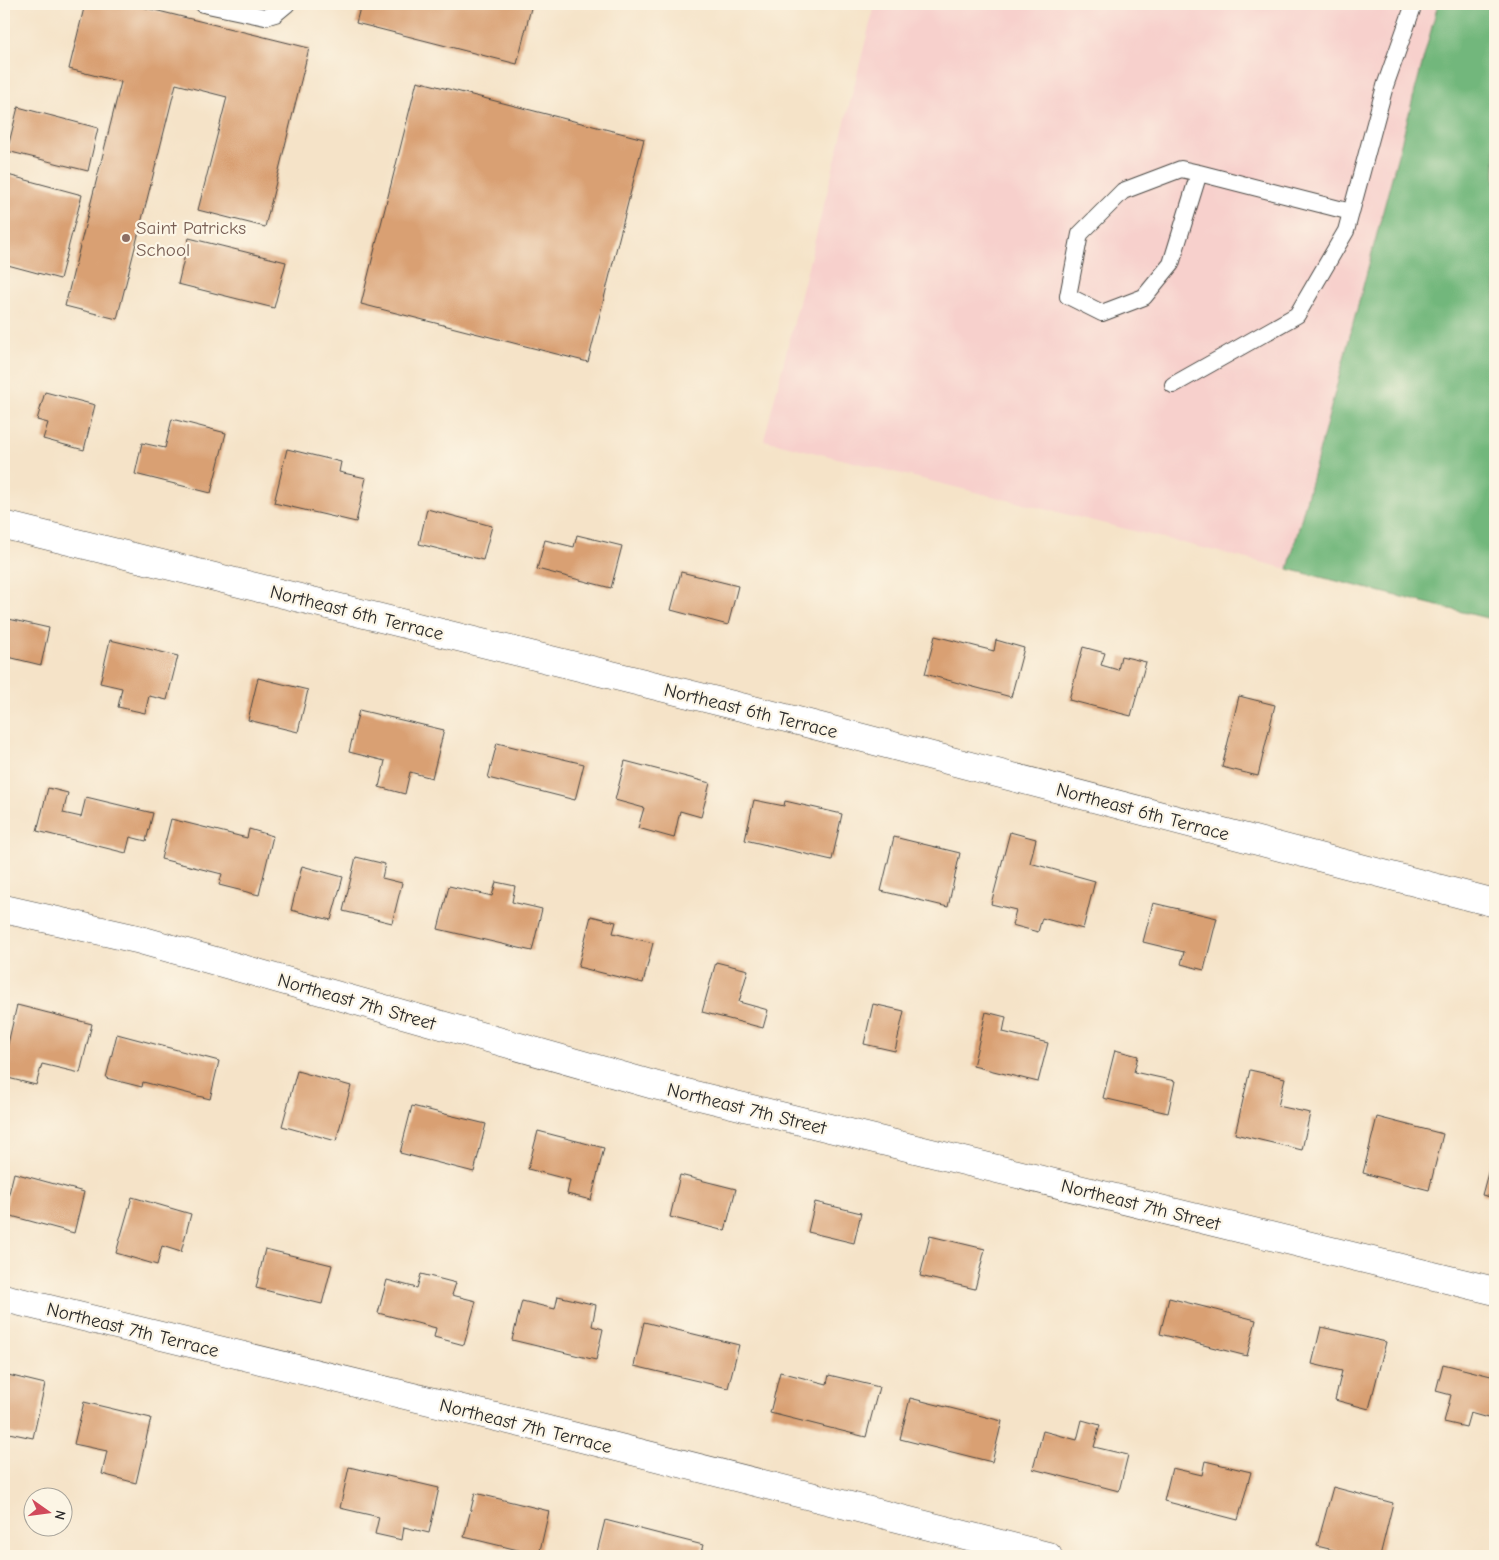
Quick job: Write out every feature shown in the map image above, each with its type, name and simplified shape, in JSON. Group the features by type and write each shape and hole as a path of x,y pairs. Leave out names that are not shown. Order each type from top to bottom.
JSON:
{"street":[{"name":"Northeast 6th Terrace","path":"4,525 798,721 1495,903"},
{"name":"Northeast 7th Street","path":"4,909 137,939 654,1085 1495,1291"},
{"name":"Northeast 7th Terrace","path":"4,1298 542,1429 1048,1556"}],"lane":[{"path":"207,4 265,17 275,14 287,4"},
{"path":"1173,385 1297,315 1346,232 1385,86 1414,4"},
{"path":"1199,173 1171,264 1144,297 1102,313 1068,296 1080,234 1123,191 1181,169 1199,173 1351,212"}],"shaded area":[{"path":"875,4 1438,4 1288,569 764,440"}],"green space":[{"path":"1438,4 1495,4 1495,620 1288,569"}],"building":[{"path":"85,4 130,4 309,48 265,227 198,210 227,97 176,84 117,319 65,306 121,82 69,69"},
{"path":"361,4 532,4 517,64 356,23"},
{"path":"417,81 644,139 588,362 361,304"},
{"path":"18,107 98,128 88,171 7,151"},
{"path":"4,174 82,195 60,279 4,264"},
{"path":"189,238 286,262 274,308 178,284"},
{"path":"45,392 95,405 84,450 43,439 48,423 37,420"},
{"path":"172,419 226,433 211,493 135,474 142,443 165,448"},
{"path":"287,449 341,462 339,472 366,478 356,522 274,503"},
{"path":"427,509 492,526 483,560 419,544"},
{"path":"577,535 622,546 611,588 537,569 545,540 574,547"},
{"path":"681,572 738,586 728,625 671,610"},
{"path":"4,618 49,628 41,665 4,656"},
{"path":"935,636 994,651 996,640 1024,648 1011,697 925,674"},
{"path":"110,640 178,656 167,700 149,696 145,713 118,707 122,688 100,683"},
{"path":"1083,647 1105,653 1101,665 1118,670 1121,656 1146,662 1131,716 1069,700"},
{"path":"258,678 308,690 298,732 248,720"},
{"path":"1239,696 1275,705 1258,776 1222,767"},
{"path":"359,710 444,730 432,778 410,772 405,794 379,787 385,761 349,752"},
{"path":"497,743 584,764 575,800 488,778"},
{"path":"625,761 710,783 701,817 680,811 674,838 638,828 644,808 615,800"},
{"path":"48,788 68,793 63,813 81,817 86,797 153,813 146,841 130,837 126,853 37,831"},
{"path":"754,800 784,806 785,801 842,814 832,860 745,840"},
{"path":"171,819 247,838 249,829 273,836 259,895 219,885 222,874 161,859"},
{"path":"1010,832 1036,839 1030,863 1095,881 1083,929 1042,918 1038,932 1012,925 1016,910 991,904"},
{"path":"894,837 960,853 948,907 881,891"},
{"path":"356,857 385,864 382,878 402,883 392,923 343,911"},
{"path":"302,866 343,877 331,920 291,910"},
{"path":"496,882 515,886 512,902 542,909 532,951 438,929 449,886 492,896"},
{"path":"1153,903 1217,918 1204,970 1181,964 1184,952 1143,942"},
{"path":"591,916 616,922 613,933 653,943 643,983 578,967"},
{"path":"716,962 748,970 739,1002 768,1010 763,1028 702,1012"},
{"path":"873,1004 904,1011 895,1051 864,1044"},
{"path":"17,1005 92,1024 80,1073 42,1064 36,1085 4,1077 4,1061"},
{"path":"986,1012 1006,1017 1003,1032 1048,1043 1038,1082 973,1066"},
{"path":"117,1034 219,1061 210,1099 143,1082 142,1087 106,1078"},
{"path":"1115,1050 1138,1056 1134,1072 1175,1081 1168,1113 1103,1098"},
{"path":"1250,1070 1285,1078 1278,1106 1310,1113 1302,1150 1235,1134"},
{"path":"297,1071 351,1086 336,1141 282,1126"},
{"path":"412,1106 486,1124 474,1172 400,1153"},
{"path":"1377,1117 1443,1134 1429,1190 1363,1173"},
{"path":"538,1131 604,1148 591,1200 567,1194 570,1180 528,1169"},
{"path":"1495,1147 1495,1198 1482,1195"},
{"path":"14,1173 84,1192 74,1233 4,1214"},
{"path":"680,1175 736,1189 725,1231 670,1217"},
{"path":"132,1197 191,1214 181,1252 162,1246 157,1265 116,1253"},
{"path":"815,1202 861,1213 854,1243 808,1232"},
{"path":"930,1236 985,1249 975,1289 920,1276"},
{"path":"265,1249 332,1265 322,1304 256,1288"},
{"path":"421,1274 456,1283 452,1295 476,1301 464,1345 434,1337 436,1328 378,1313 387,1280 417,1288"},
{"path":"558,1296 596,1305 592,1326 603,1329 596,1360 512,1340 522,1301 555,1309"},
{"path":"1169,1298 1256,1320 1247,1356 1160,1334"},
{"path":"644,1322 739,1345 728,1388 634,1366"},
{"path":"1321,1327 1386,1342 1369,1409 1335,1400 1342,1371 1312,1364"},
{"path":"1443,1364 1495,1377 1495,1420 1470,1413 1466,1427 1444,1422 1451,1395 1436,1391"},
{"path":"780,1372 827,1384 829,1375 879,1387 866,1437 770,1413"},
{"path":"4,1374 45,1384 33,1438 4,1432"},
{"path":"910,1398 1002,1421 992,1462 900,1439"},
{"path":"84,1402 151,1418 136,1483 102,1474 107,1451 74,1444"},
{"path":"1082,1420 1100,1425 1094,1447 1128,1455 1119,1491 1033,1469 1043,1431 1077,1440"},
{"path":"1205,1461 1251,1472 1238,1520 1164,1501 1172,1468 1202,1475"},
{"path":"349,1467 439,1488 429,1533 404,1527 402,1540 375,1534 379,1517 340,1508"},
{"path":"1333,1487 1393,1503 1380,1556 1358,1556 1317,1546"},
{"path":"475,1493 549,1511 539,1555 464,1537"},
{"path":"605,1520 703,1545 700,1556 596,1556"}],"place":[{"name":"Saint Patricks School","path":"126,238"}]}
